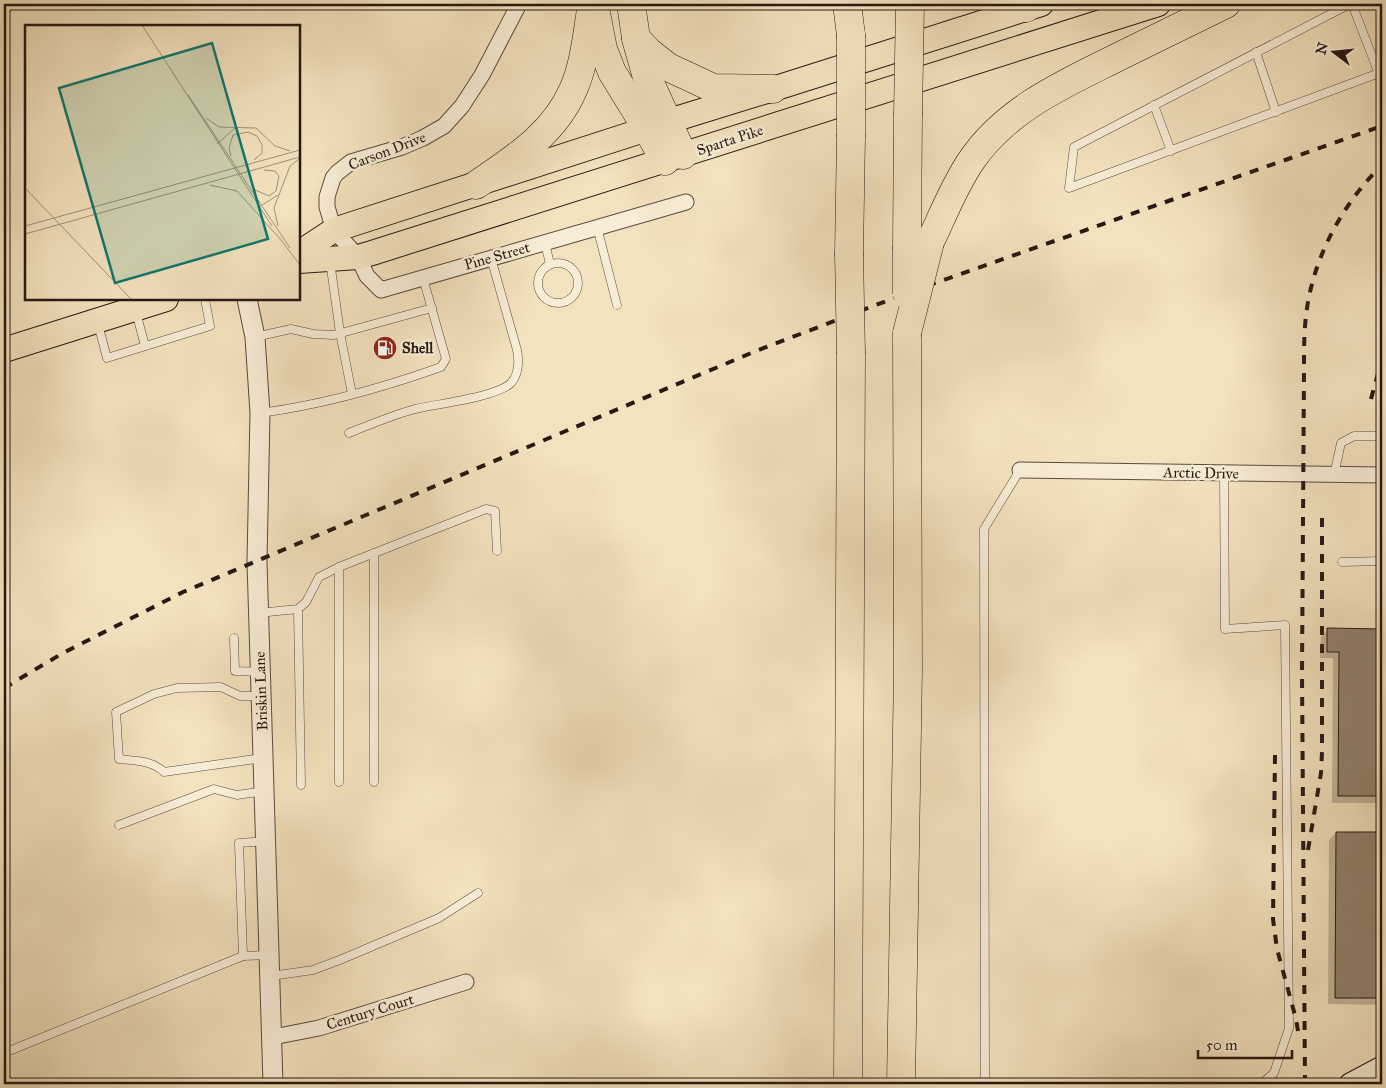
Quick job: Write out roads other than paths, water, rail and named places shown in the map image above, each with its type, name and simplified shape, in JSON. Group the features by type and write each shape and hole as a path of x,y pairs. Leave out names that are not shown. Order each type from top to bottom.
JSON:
{"highway":[{"path":"593,4 603,49 612,72 658,125"},
{"path":"476,185 531,146 562,112 574,89 593,4"},
{"path":"631,4 636,38 658,125 674,158"},
{"path":"848,4 851,35"},
{"path":"848,1084 851,354 849,253 852,4"},
{"path":"901,1084 908,670 907,333 918,245 908,115 910,4"},
{"path":"918,245 971,160 1013,116 1060,86 1226,4"},
{"path":"636,38 649,52 668,67 713,88 773,90"}],"main road":[{"name":"Sparta Pike","path":"301,251 330,260 358,257 1158,4"},
{"name":"Sparta Pike","path":"301,251 334,230 1033,5"},
{"path":"4,350 163,300"},
{"path":"1350,1084 1382,1067"}],"street":[{"name":"Carson Drive","path":"334,230 327,207 327,197 336,173 351,162 423,138 444,126 462,106 482,75 519,4"},
{"name":"Pine Street","path":"334,230 358,257 367,276 381,290 686,202"},
{"name":"Briskin Lane","path":"247,300 255,337 260,413 257,562 273,1084"},
{"name":"Arctic Drive","path":"1020,470 1382,475"},
{"name":"Century Court","path":"273,1036 318,1028 466,982"}],"lane":[{"path":"1351,4 1381,73 1069,188 1074,146 1351,4"},
{"path":"1256,52 1276,112"},
{"path":"1154,105 1171,151"},
{"path":"597,227 618,305"},
{"path":"545,242 550,264"},
{"path":"349,433 414,409 482,395 512,382 519,362 492,258"},
{"path":"330,260 340,333 352,394"},
{"path":"564,263 575,272 578,288 572,298 567,301 561,303 549,301 540,292 538,286 541,273 550,264 564,263"},
{"path":"260,413 292,409 352,394 441,367 446,359 423,278"},
{"path":"97,321 107,358 210,326 205,300"},
{"path":"255,337 291,329 313,334 334,335 432,308"},
{"path":"135,309 145,346"},
{"path":"1334,475 1341,443 1354,436 1382,436"},
{"path":"985,1084 984,529 1020,470"},
{"path":"1224,473 1225,629 1285,625 1289,1028 1274,1073 1261,1084"},
{"path":"258,613 298,609 306,602 319,577 339,567 486,509 495,511 497,550"},
{"path":"374,553 374,782"},
{"path":"1342,562 1382,561"},
{"path":"339,567 339,782"},
{"path":"298,609 301,785"},
{"path":"234,638 235,671 260,672"},
{"path":"261,696 240,696 221,687 177,688 154,694 116,712 119,759 149,762 164,772 263,758"},
{"path":"119,825 214,789 236,795 264,791"},
{"path":"243,956 239,843 266,840"},
{"path":"271,976 313,970 342,959 439,918 478,893"},
{"path":"4,1053 243,956 270,954"}],"railway":[{"path":"4,688 63,653 183,592 756,351 915,290 1382,126"},
{"path":"1305,1084 1302,674 1305,327 1312,283 1334,228 1356,194 1382,165"},
{"path":"1371,399 1382,359"},
{"path":"1308,850 1321,773 1322,752 1322,513"},
{"path":"1275,755 1273,919 1277,949 1299,1037"}],"place":[{"name":"Shell","path":"385,348"}]}
